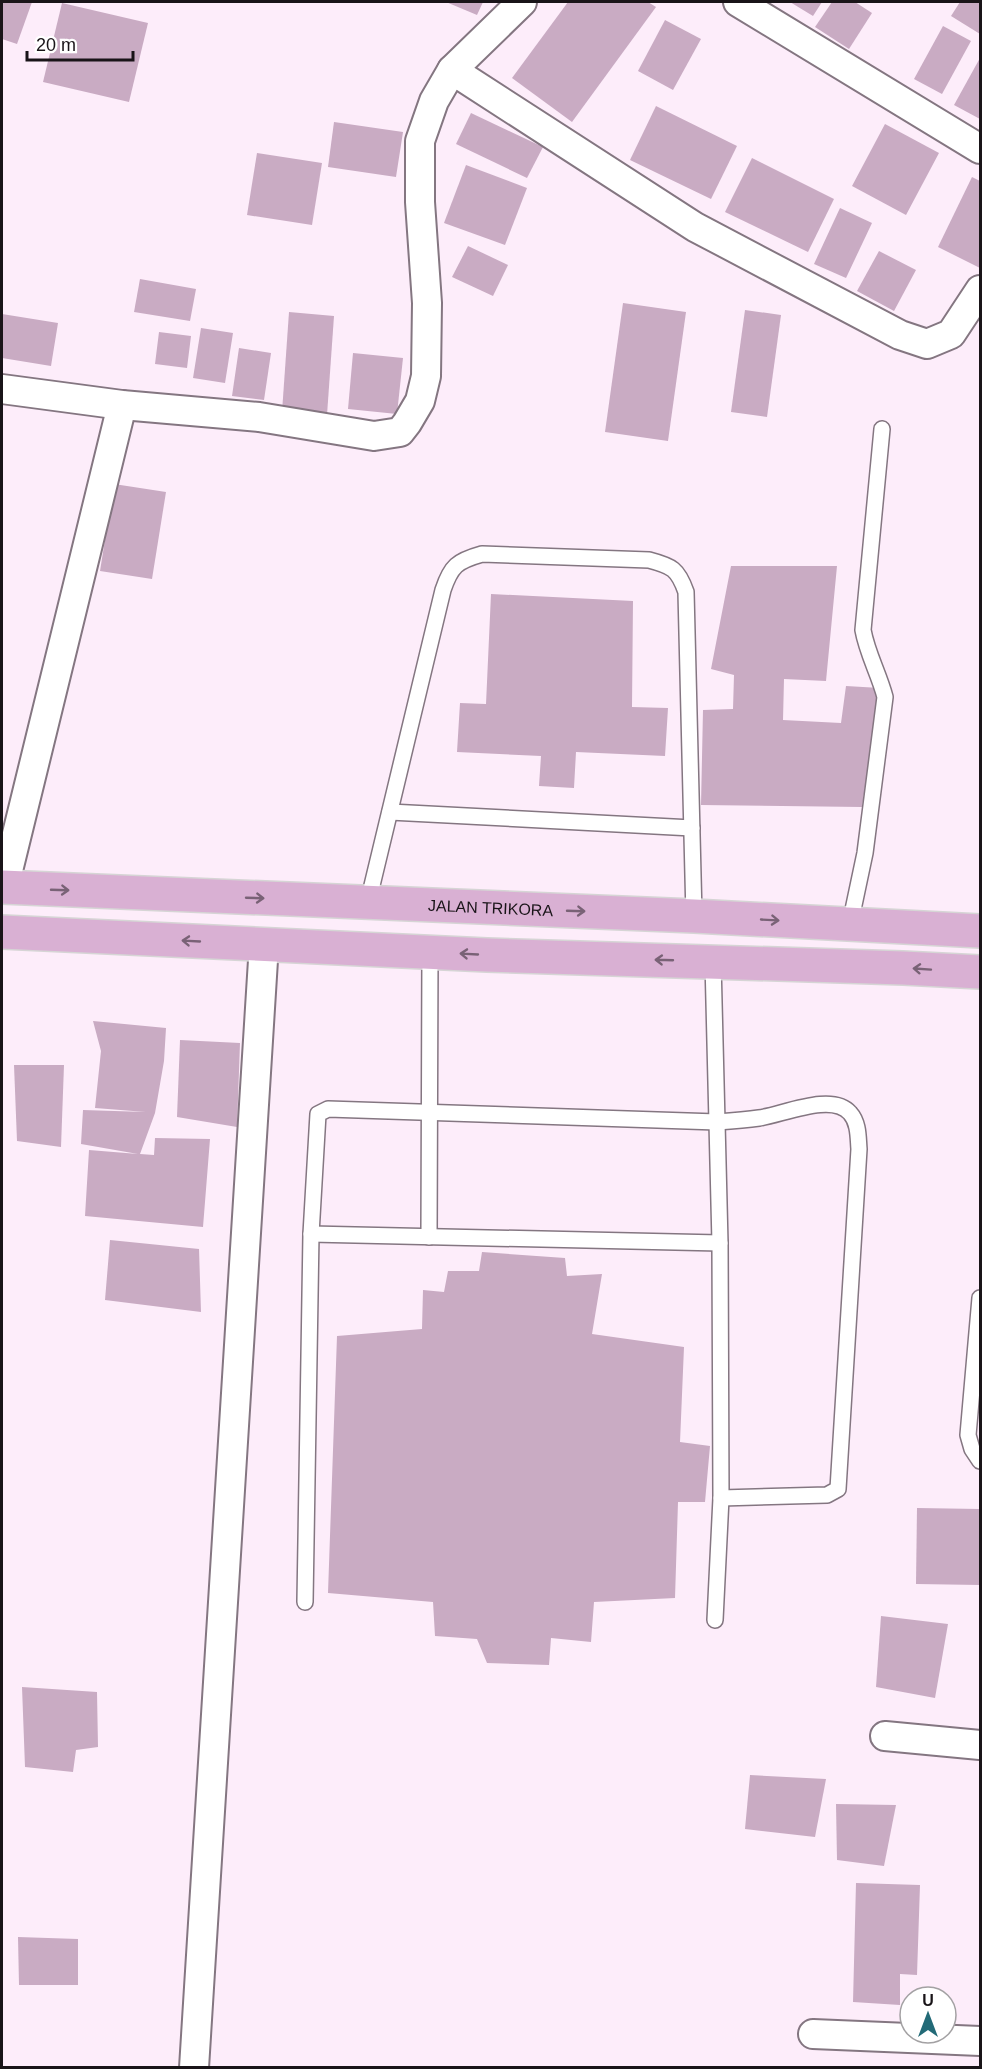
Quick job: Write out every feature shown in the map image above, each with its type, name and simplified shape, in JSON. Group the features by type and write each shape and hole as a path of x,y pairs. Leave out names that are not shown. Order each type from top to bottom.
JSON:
{"main road":[{"name":"JALAN TRIKORA","path":"3,887 981,930"},
{"path":"2,932 430,952 981,972"}],"street":[{"path":"2,389 122,405 259,417 374,436 400,432 420,401 426,376 427,303 420,202 420,141 434,101 452,70 522,2"},
{"path":"738,2 981,149"},
{"path":"452,70 695,228 900,335 927,344 951,334 981,290"},
{"path":"3,887 122,405"},
{"path":"194,2067 264,944"},
{"path":"885,1736 981,1745"},
{"path":"813,2034 981,2041"}],"lane":[{"path":"850,924 865,853 885,697 881,680 865,642 864,630 882,429"},
{"path":"368,902 449,572 463,559 482,554 649,560 668,565 680,577 686,592 694,916"},
{"path":"390,812 692,828"},
{"path":"429,1237 430,952"},
{"path":"713,962 720,1243 721,1498 715,1620"},
{"path":"305,1602 311,1234 318,1114 328,1109 717,1122 761,1118 811,1106 833,1105 850,1112 858,1128 859,1149 838,1490 827,1495 721,1498"},
{"path":"311,1234 720,1243"},
{"path":"981,1298 968,1435 972,1449 981,1461"}],"building":[{"path":"2,2 32,2 17,44 2,39"},
{"path":"446,2 483,2 477,15"},
{"path":"568,2 648,2 656,7 572,122 512,78"},
{"path":"790,2 822,2 813,16"},
{"path":"832,2 855,2 872,13 849,49 815,27"},
{"path":"960,2 980,2 980,34 951,16"},
{"path":"62,3 148,23 129,102 43,82"},
{"path":"665,20 701,39 673,90 638,71"},
{"path":"943,26 971,41 942,94 914,79"},
{"path":"980,58 980,119 954,105"},
{"path":"656,106 737,146 711,199 630,160"},
{"path":"471,113 543,147 527,178 456,144"},
{"path":"334,122 403,132 396,177 328,167"},
{"path":"885,124 939,153 906,215 852,186"},
{"path":"257,153 322,163 312,225 247,215"},
{"path":"752,158 834,199 808,252 725,212"},
{"path":"466,165 527,188 505,245 444,223"},
{"path":"972,177 980,181 980,268 938,247"},
{"path":"840,208 872,223 846,278 814,264"},
{"path":"468,246 508,265 493,296 452,277"},
{"path":"879,251 916,270 894,311 857,291"},
{"path":"140,279 196,289 190,321 134,312"},
{"path":"623,303 686,312 668,441 605,432"},
{"path":"745,310 781,315 767,417 731,412"},
{"path":"289,312 334,316 327,415 282,412"},
{"path":"2,314 58,323 51,366 2,358"},
{"path":"201,328 233,333 225,383 193,378"},
{"path":"159,332 191,336 187,368 155,364"},
{"path":"239,348 271,353 264,400 232,396"},
{"path":"353,353 403,358 397,414 348,409"},
{"path":"114,484 166,492 152,579 100,571"},
{"path":"731,566 837,566 826,681 784,679 783,720 841,723 846,686 880,688 862,807 701,805 703,710 733,709 734,675 711,669"},
{"path":"491,594 633,601 632,707 668,708 665,756 576,752 574,788 539,786 541,756 457,752 460,703 486,704"},
{"path":"93,1021 166,1028 164,1061 155,1113 140,1154 154,1155 155,1138 210,1139 203,1227 85,1216 89,1150 138,1154 81,1144 83,1110 146,1112 95,1108 101,1051"},
{"path":"180,1040 240,1043 237,1127 177,1117"},
{"path":"14,1065 64,1065 61,1147 17,1141"},
{"path":"110,1240 199,1249 201,1312 105,1300"},
{"path":"482,1252 565,1258 567,1276 602,1274 592,1334 684,1347 680,1442 710,1446 705,1502 678,1502 675,1598 594,1602 591,1642 551,1638 549,1665 487,1663 477,1639 435,1636 433,1602 328,1593 337,1336 422,1329 423,1290 444,1292 448,1271 479,1271"},
{"path":"917,1508 980,1509 980,1585 916,1584"},
{"path":"881,1616 948,1624 935,1698 876,1687"},
{"path":"22,1687 97,1692 98,1747 76,1750 73,1772 25,1767"},
{"path":"750,1775 826,1779 815,1837 745,1829"},
{"path":"836,1804 896,1805 884,1866 837,1860"},
{"path":"856,1883 920,1885 917,1975 900,1974 898,2005 853,2002"},
{"path":"18,1937 78,1939 78,1985 19,1985"}]}
